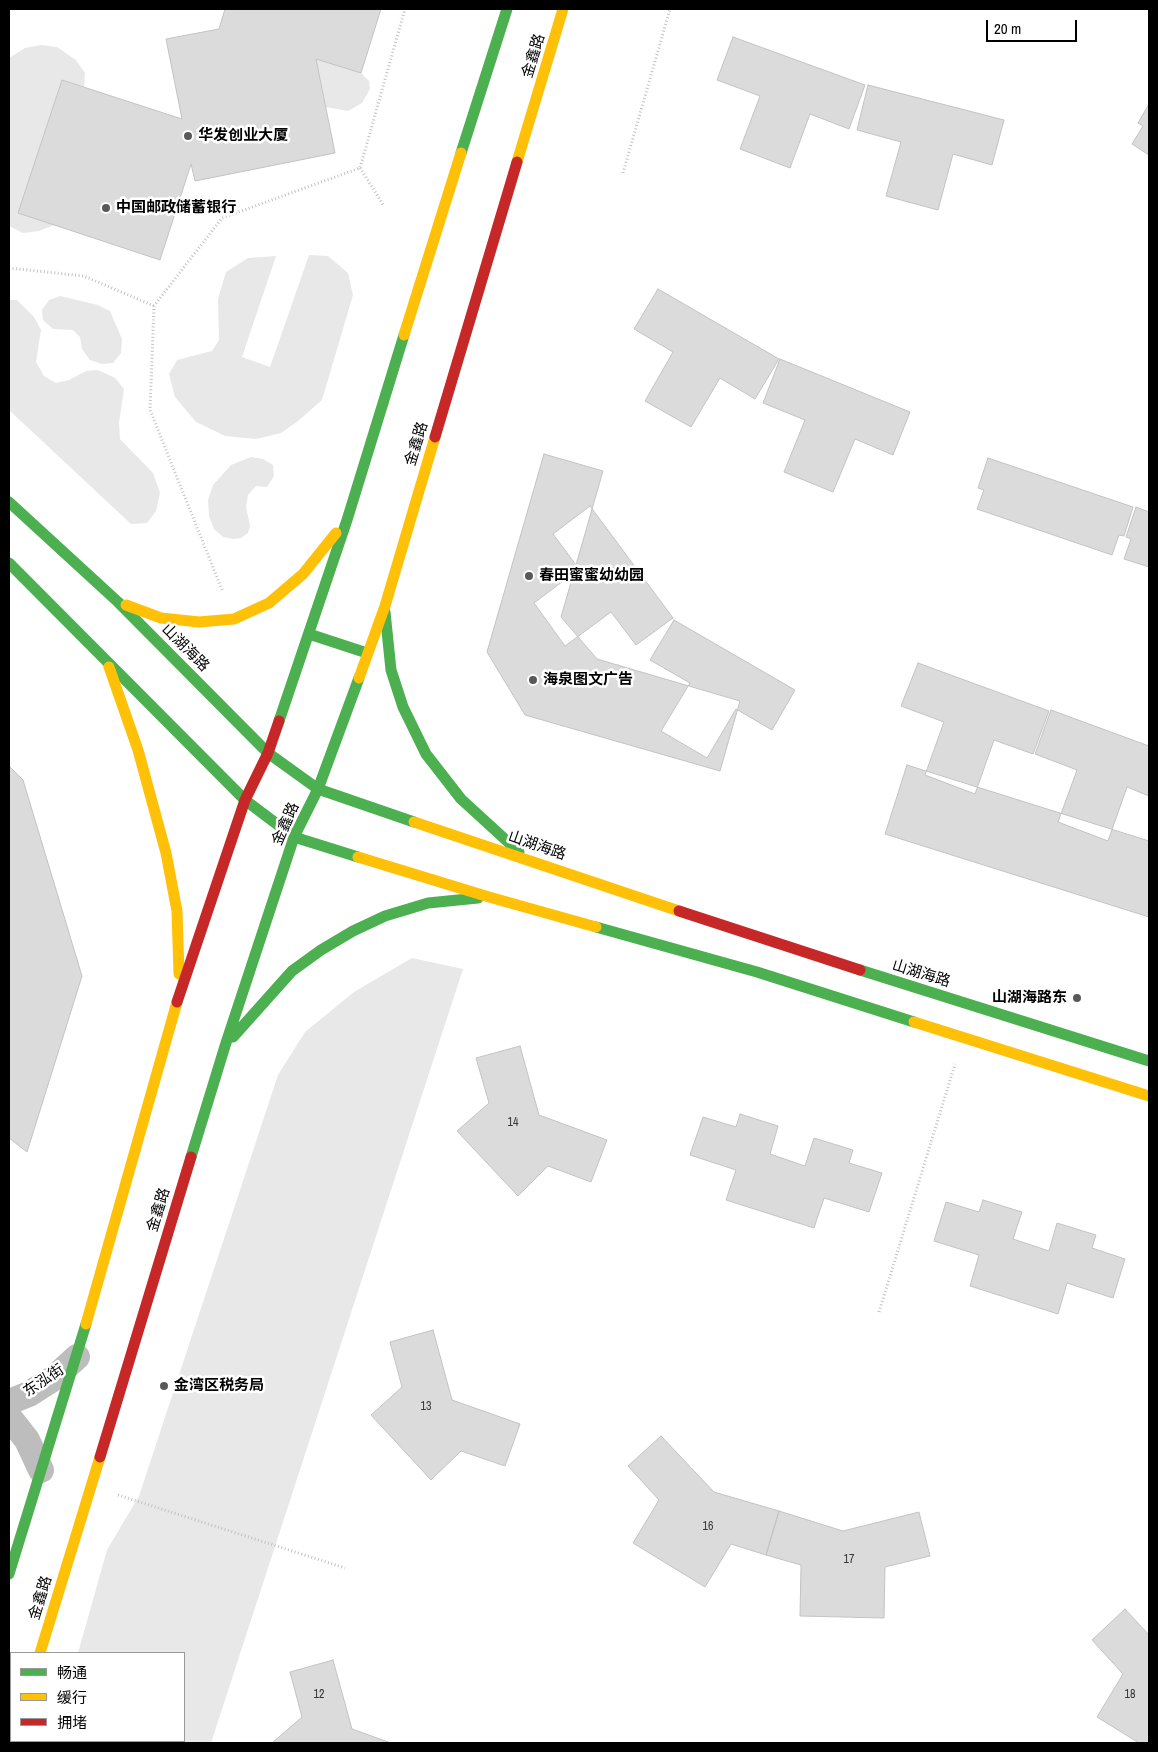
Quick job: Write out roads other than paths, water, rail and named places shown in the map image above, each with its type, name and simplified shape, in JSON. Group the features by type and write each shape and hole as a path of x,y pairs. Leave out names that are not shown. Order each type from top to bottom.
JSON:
{"street":[{"path":"9,1574 77,1357 179,993 245,800 268,753 347,520 506,9"},
{"name":"金鑫路","path":"40,1652 225,1046 294,837 318,789 385,606 563,9"},
{"name":"山湖海路","path":"9,502 118,602 268,753 318,789 804,953 1149,1061"},
{"path":"118,602 161,618 199,622 234,619 269,603 303,574 347,520"},
{"path":"9,563 245,800 294,837 489,897 757,972 1149,1096"},
{"path":"385,606 391,670 403,707 426,754 461,799 525,858"},
{"path":"309,634 367,653"},
{"path":"107,661 138,750 166,853 177,911 179,993"},
{"path":"225,1046 292,971 321,950 353,931 385,916 428,903 489,897"},
{"name":"东泓街","path":"9,1402 30,1394 54,1378 77,1357"},
{"path":"9,1418 27,1440 41,1470"}],"place":[{"name":"华发创业大厦","path":"188,136"},
{"name":"中国邮政储蓄银行","path":"106,208"},
{"name":"春田蜜蜜幼幼园","path":"529,576"},
{"name":"海泉图文广告","path":"533,680"},
{"name":"山湖海路东","path":"1077,998"},
{"name":"金湾区税务局","path":"164,1386"}]}
